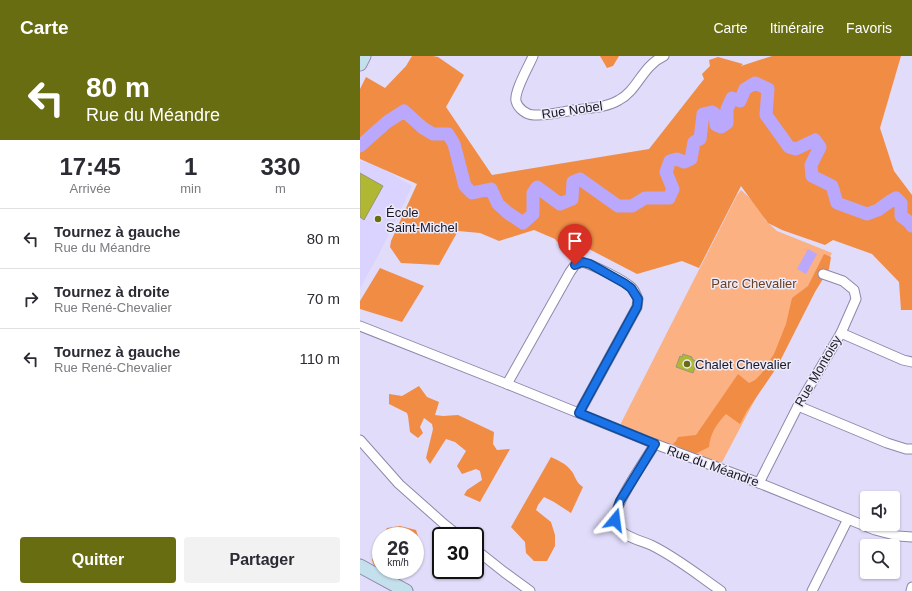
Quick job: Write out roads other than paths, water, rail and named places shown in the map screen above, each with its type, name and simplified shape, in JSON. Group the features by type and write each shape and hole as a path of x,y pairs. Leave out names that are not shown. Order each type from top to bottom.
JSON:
{"main road":[{"path":"360,64 364,56"},
{"path":"360,566 406,591"}],"street":[{"name":"Rue Nobel","path":"534,56 517,92 516,100 518,107 524,112 533,115 552,114 606,105 619,100 632,89 643,72 651,64 664,56"},
{"path":"507,384 570,272 575,265 582,262 590,264 631,288 638,299 637,307 579,413"},
{"name":"Rue Montoisy","path":"759,483 798,406 841,333 856,299 854,290 843,281 823,274"},
{"name":"Rue du Méandre","path":"360,326 875,530 898,536 912,537"},
{"path":"841,333 903,360 912,362"},
{"path":"798,406 887,443 912,449"},
{"path":"360,440 400,484 448,527"},
{"path":"655,444 620,501 615,520 617,526 625,534 652,546 675,559 721,591"},
{"path":"812,591 848,519"},
{"path":"484,556 530,591"},
{"path":"911,591 912,587"}],"waterway":[{"path":"360,146 387,122 404,111 423,128 433,134 448,134 454,144 465,186 472,193 491,189 498,204 523,223 533,214 533,193 537,187 560,204 572,199 573,182 580,179 618,206 632,206 645,198 669,198 673,189 666,172 670,161 677,159 684,162 691,159 694,142 700,139 703,114 712,112 715,114 716,125 721,127 727,123 727,109 732,98 740,101 745,89 755,83 768,89 766,115 789,147 796,149 815,140 820,147 811,165 812,176 832,186 837,203 867,214 878,210 896,198 901,203 901,216 912,226"}],"place":[{"name":"École Saint-Michel","path":"378,219"},
{"name":"Chalet Chevalier","path":"687,364"}],"park label":[{"name":"Parc Chevalier","path":"754,283"}]}
